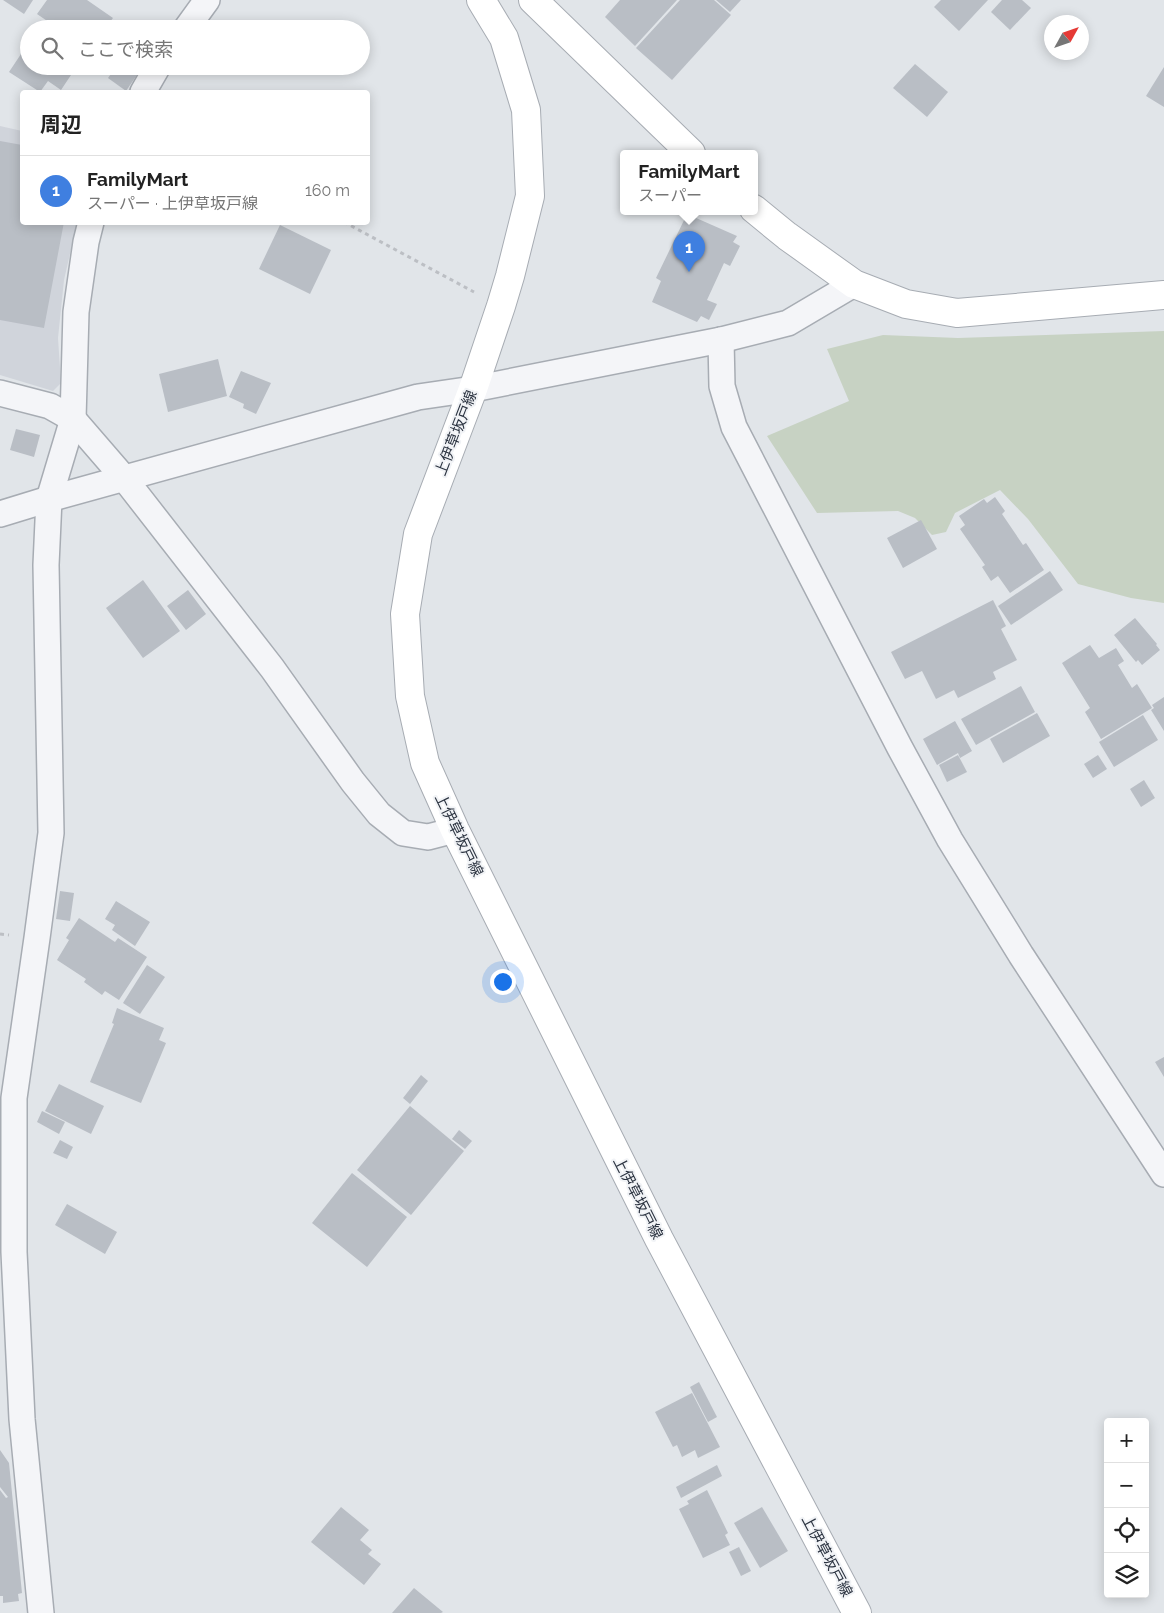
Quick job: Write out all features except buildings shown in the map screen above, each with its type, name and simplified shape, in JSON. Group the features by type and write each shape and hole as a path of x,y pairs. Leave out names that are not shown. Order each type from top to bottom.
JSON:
{"main road":[{"name":"上伊草坂戸線","path":"481,0 504,38 526,110 530,196 501,306 473,389 418,534 405,614 410,696 425,763 455,830 659,1239 857,1613"},
{"path":"533,0 688,150"},
{"path":"758,211 787,236 854,284 906,304 957,313 1164,295"}],"street":[{"path":"193,20 207,0"},
{"path":"144,90 153,75"},
{"path":"46,1611 22,1419 14,1252 14,1098 51,834 46,565 49,499 73,419 76,312 90,225"},
{"path":"0,514 418,397 473,389 721,340 788,323 854,284"},
{"path":"721,340 722,386 734,427 900,748 950,840 1021,955 1164,1174"},
{"path":"0,393 50,406 73,419 124,478 272,668 352,782 378,814 403,833 428,837 455,830"}],"path":[{"path":"350,225 501,306"}],"shaded area":[{"path":"0,126 20,131 20,225 77,225 64,280 58,338 61,383 53,391 0,375"}],"green space":[{"path":"1164,331 1164,603 1131,598 1078,584 1028,519 1000,490 955,513 946,532 932,535 915,518 898,511 817,513 767,436 849,401 827,349 883,335 958,338"}],"place":[{"name":"FamilyMart","path":"689,272"}]}
